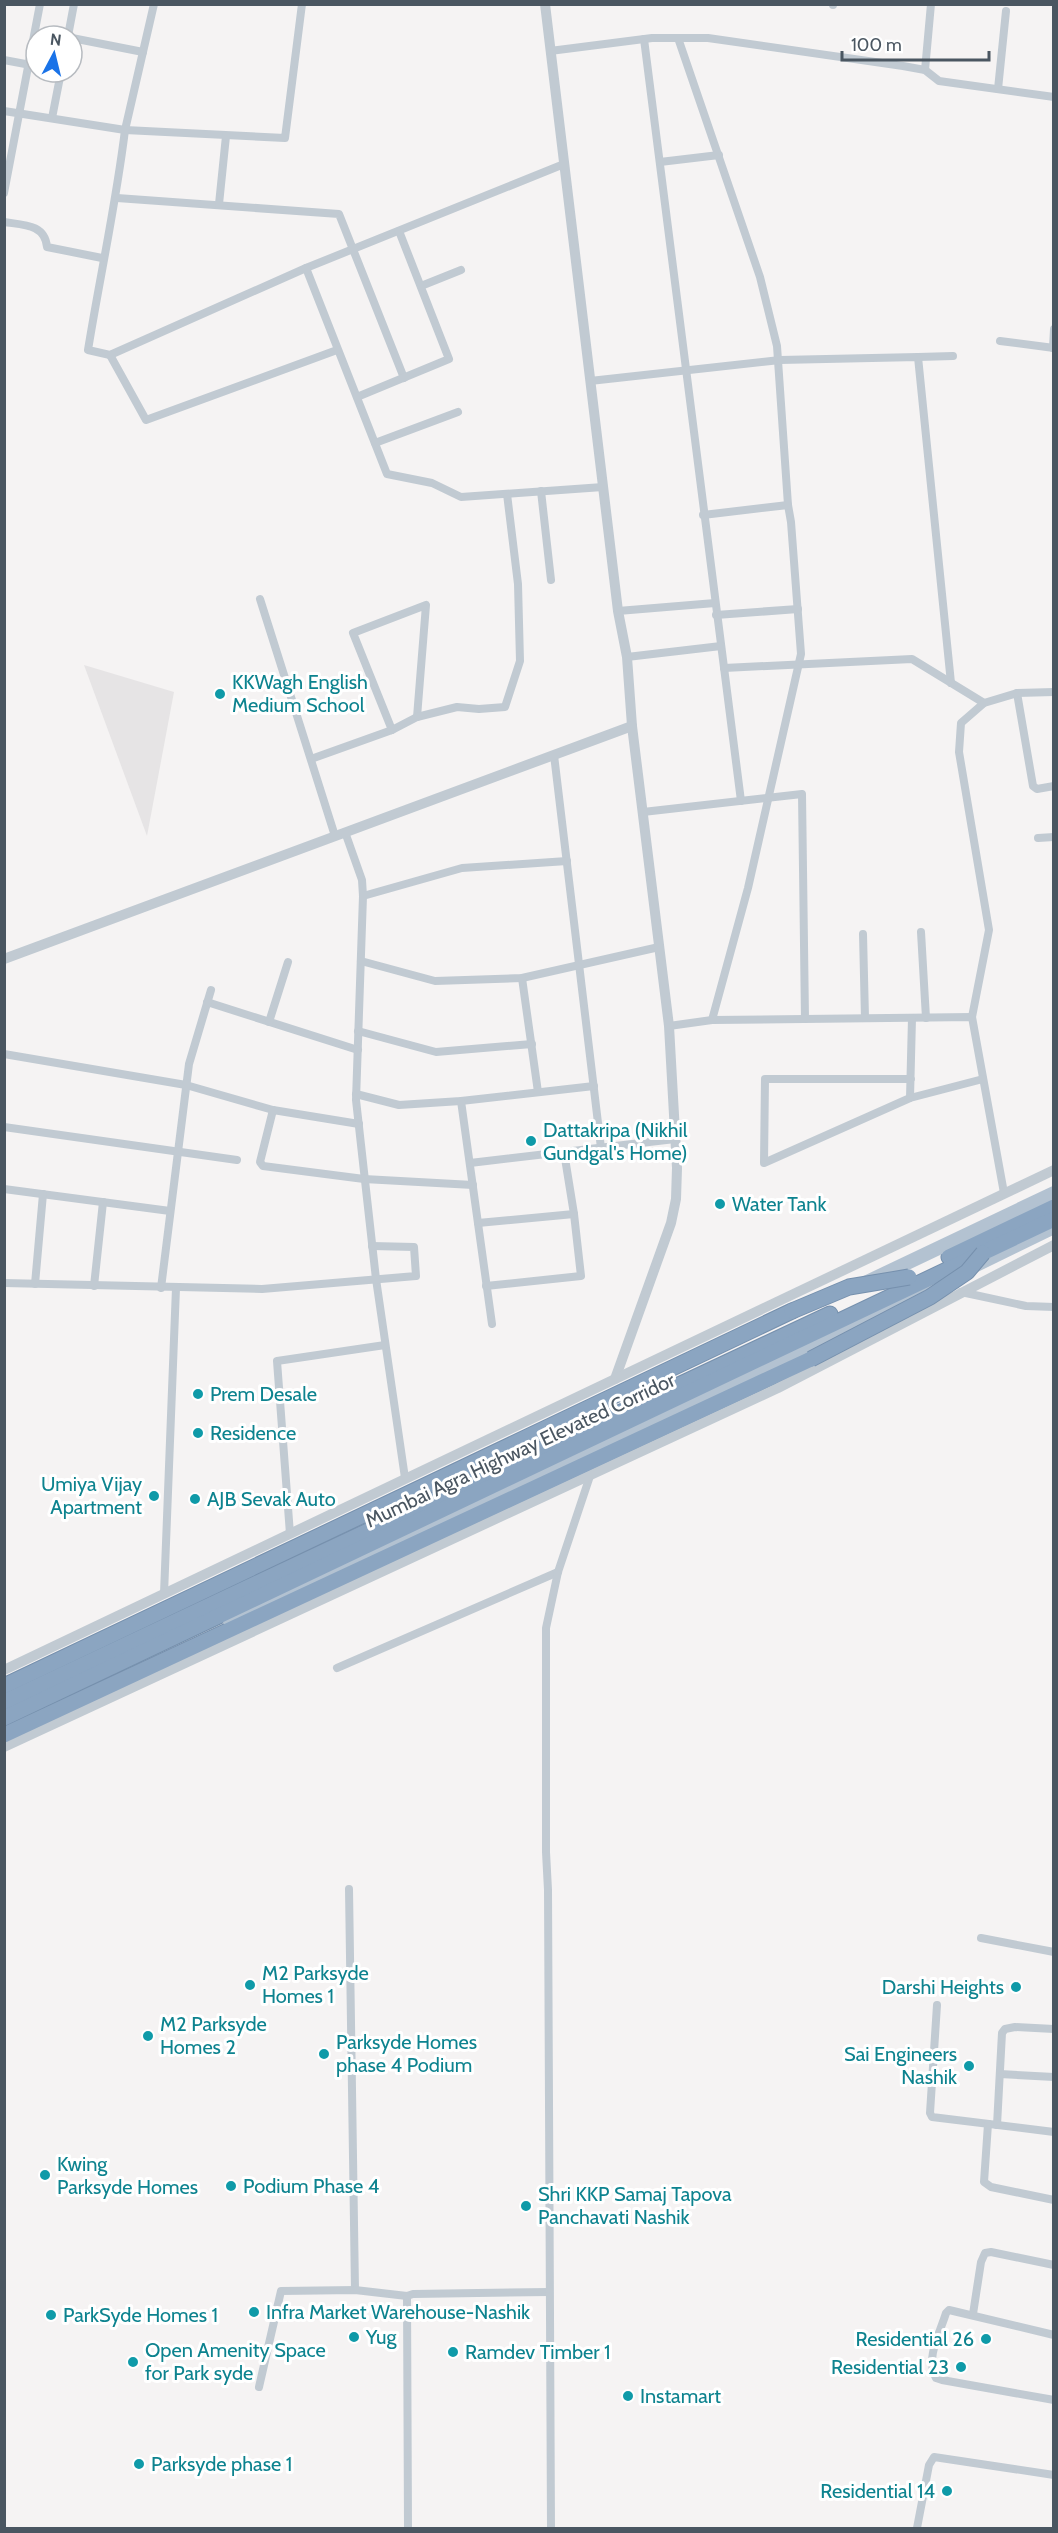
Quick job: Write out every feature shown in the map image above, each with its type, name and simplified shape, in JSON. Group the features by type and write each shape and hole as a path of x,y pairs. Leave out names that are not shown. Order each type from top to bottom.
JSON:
{"highway":[{"name":"Mumbai Agra Highway Elevated Corridor","path":"4,1702 909,1277 1053,1207"},
{"name":"Mumbai Agra Highway Elevated Corridor","path":"4,1718 1053,1219"},
{"path":"4,1735 811,1359 930,1297 967,1272 983,1253"},
{"path":"4,1686 792,1311 849,1287 909,1277"}],"main road":[{"path":"4,1694 1053,1193"},
{"path":"4,1725 802,1350 1053,1227"}],"street":[{"path":"37,24 40,4"},
{"path":"72,24 75,4"},
{"path":"154,4 125,130 117,198 102,258 88,350 110,355 306,268 564,164"},
{"path":"4,111 125,130 285,138 302,4"},
{"path":"545,4 618,611 627,657 632,726 669,1026 675,1139 677,1185 671,1223 615,1379"},
{"path":"925,70 931,4"},
{"path":"998,89 1006,11"},
{"path":"678,38 760,277 780,360 788,505 801,654 770,798 712,1020"},
{"path":"550,51 644,39 708,38 925,70 939,81 1053,97"},
{"path":"644,39 741,801"},
{"path":"84,40 143,52"},
{"path":"4,60 24,64"},
{"path":"4,193 27,84"},
{"path":"52,118 59,84"},
{"path":"219,204 226,136"},
{"path":"660,162 719,155"},
{"path":"117,198 339,214 404,378"},
{"path":"4,222 37,228 44,234 47,247 102,258"},
{"path":"357,397 449,359 399,231"},
{"path":"306,268 336,350 387,474 432,483 461,497 603,487"},
{"path":"421,286 461,270"},
{"path":"999,341 1053,348 1053,329"},
{"path":"110,355 146,420 336,350"},
{"path":"590,381 780,360 953,356"},
{"path":"918,357 951,683"},
{"path":"375,443 459,412"},
{"path":"542,491 551,580"},
{"path":"311,759 392,730 417,717 457,707 479,710 505,707 520,661 518,584 507,494"},
{"path":"703,515 788,505"},
{"path":"260,599 311,759 340,834 362,880 362,961 356,1094 384,1345 405,1478"},
{"path":"618,611 715,603"},
{"path":"392,730 353,633 426,604 417,717"},
{"path":"716,615 798,609"},
{"path":"627,657 721,646"},
{"path":"723,668 912,659 984,703"},
{"path":"1004,1193 972,1017 989,930 959,752 961,723 984,703 1017,693 1053,692"},
{"path":"1017,693 1033,786 1037,789 1053,786"},
{"path":"4,959 632,726"},
{"path":"554,754 601,1148"},
{"path":"643,812 802,794 805,1019"},
{"path":"1038,838 1053,837"},
{"path":"363,896 462,868 567,861"},
{"path":"921,932 926,1018"},
{"path":"863,934 865,1018"},
{"path":"362,961 435,981 522,978 659,947"},
{"path":"269,1022 288,963"},
{"path":"522,978 538,1092"},
{"path":"160,1288 189,1064 211,990"},
{"path":"207,1002 358,1050"},
{"path":"669,1026 712,1020 972,1017"},
{"path":"910,1098 912,1018"},
{"path":"358,1031 436,1052 532,1044"},
{"path":"4,1054 186,1085 273,1110 359,1124"},
{"path":"911,1079 765,1079 764,1163 910,1098 983,1079"},
{"path":"356,1094 399,1105 461,1101 594,1086"},
{"path":"461,1101 492,1324"},
{"path":"273,1110 260,1162 263,1166 364,1179 473,1185"},
{"path":"4,1127 237,1160"},
{"path":"470,1163 675,1139"},
{"path":"486,1286 581,1276 564,1152"},
{"path":"4,1670 1053,1170"},
{"path":"4,1189 170,1211"},
{"path":"34,1284 43,1194"},
{"path":"94,1286 104,1202"},
{"path":"478,1223 574,1214"},
{"path":"4,1747 778,1388 1053,1245"},
{"path":"4,1283 262,1289 416,1276 414,1247 372,1246"},
{"path":"164,1594 176,1288"},
{"path":"961,1292 1026,1306 1053,1307"},
{"path":"290,1534 277,1361 384,1345"},
{"path":"551,2529 546,1628 558,1572 590,1476"},
{"path":"337,1668 558,1572"},
{"path":"349,1889 355,2290"},
{"path":"981,1938 1053,1952"},
{"path":"937,2006 930,2113 932,2117 1053,2132"},
{"path":"1053,2029 1015,2027 1005,2029 1002,2033 1000,2074 984,2182 991,2187 1053,2200"},
{"path":"1000,2074 1053,2077"},
{"path":"973,2314 981,2262 985,2253 991,2252 1053,2265"},
{"path":"259,2387 281,2291 355,2290 406,2296 549,2292"},
{"path":"406,2296 408,2529"},
{"path":"1053,2335 953,2310 946,2313 931,2359 936,2378 1053,2400"},
{"path":"917,2529 929,2464 934,2457 1053,2475"}],"shaded area":[{"path":"84,665 174,692 147,836"}],"place":[{"name":"KKWagh English Medium School","path":"220,694"},
{"name":"Dattakripa (Nikhil Gundgal's Home)","path":"531,1141"},
{"name":"Water Tank","path":"720,1204"},
{"name":"Prem Desale","path":"198,1394"},
{"name":"Residence","path":"198,1433"},
{"name":"Umiya Vijay Apartment","path":"154,1496"},
{"name":"AJB Sevak Auto","path":"195,1499"},
{"name":"M2 Parksyde Homes 1","path":"250,1985"},
{"name":"Darshi Heights","path":"1016,1987"},
{"name":"M2 Parksyde Homes 2","path":"148,2036"},
{"name":"Parksyde Homes phase 4 Podium","path":"324,2054"},
{"name":"Sai Engineers Nashik","path":"969,2066"},
{"name":"Kwing Parksyde Homes","path":"45,2175"},
{"name":"Podium Phase 4","path":"231,2186"},
{"name":"Shri KKP Samaj Tapova Panchavati Nashik","path":"526,2206"},
{"name":"Infra Market Warehouse-Nashik","path":"254,2312"},
{"name":"ParkSyde Homes 1","path":"51,2315"},
{"name":"Yug","path":"354,2337"},
{"name":"Residential 26","path":"986,2339"},
{"name":"Ramdev Timber 1","path":"453,2352"},
{"name":"Open Amenity Space for Park syde","path":"133,2362"},
{"name":"Residential 23","path":"961,2367"},
{"name":"Instamart","path":"628,2396"},
{"name":"Parksyde phase 1","path":"139,2464"},
{"name":"Residential 14","path":"947,2491"}]}
